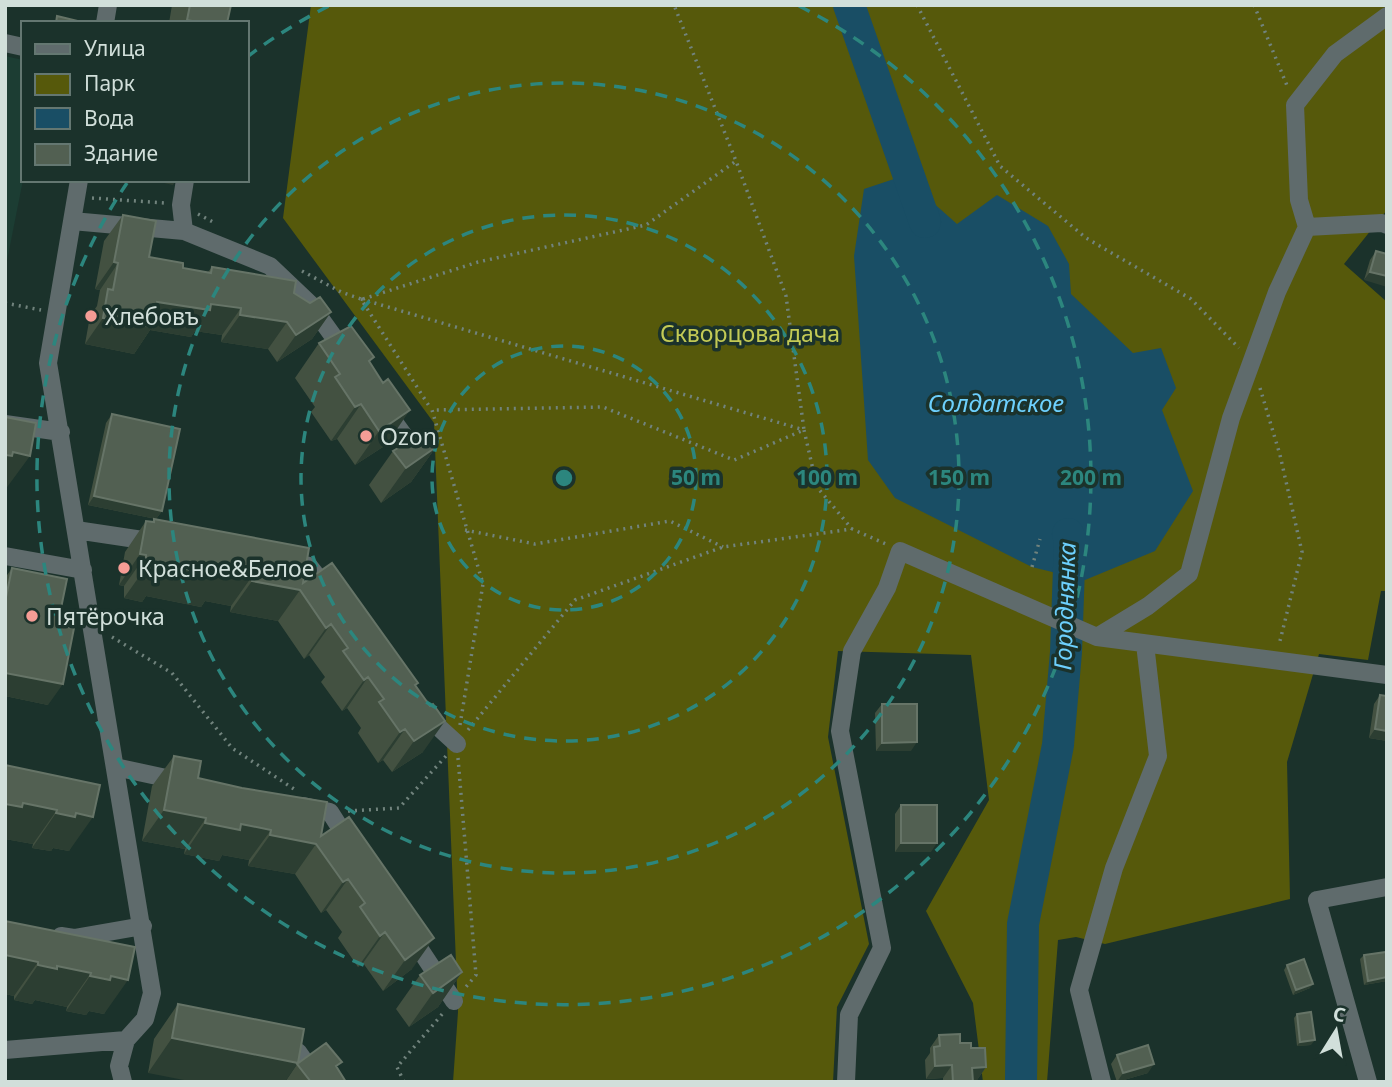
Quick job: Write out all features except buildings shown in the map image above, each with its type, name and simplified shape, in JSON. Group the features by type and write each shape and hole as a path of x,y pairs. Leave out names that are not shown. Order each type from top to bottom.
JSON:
{"street":[{"path":"1097,637 1148,606 1189,574 1231,418 1277,292 1307,227 1299,200 1295,105 1335,54 1387,16"},
{"path":"5,1051 126,1040 151,1021 152,993 142,926 112,792 115,767 48,363 79,182"},
{"path":"184,232 181,205 185,182"},
{"path":"72,221 184,232 271,266 310,304 356,369"},
{"path":"1307,227 1382,223 1387,225"},
{"path":"371,390 418,455"},
{"path":"5,424 61,432"},
{"path":"76,530 172,545"},
{"path":"846,1082 849,1015 882,948 840,731 852,652 887,588 900,551 1097,637 1387,675"},
{"path":"5,556 83,570"},
{"path":"268,560 309,566 343,610"},
{"path":"1102,1082 1079,990 1114,867 1157,756 1145,644"},
{"path":"410,697 427,719 457,744"},
{"path":"115,767 195,784"},
{"path":"293,797 330,812 359,857"},
{"path":"1368,1082 1317,900 1387,887"},
{"path":"403,924 454,1001"},
{"path":"46,933 74,938 142,926"},
{"path":"123,1082 119,1066 126,1040"},
{"path":"260,1044 298,1052 318,1082"}],"path":[{"path":"674,5 786,296 804,430 817,487 852,529 900,551"},
{"path":"917,5 1000,166 1086,238 1191,299 1252,361 1280,455 1302,552 1276,661"},
{"path":"1254,5 1295,105"},
{"path":"736,161 646,225 478,262 361,299 804,430"},
{"path":"5,303 56,313"},
{"path":"404,1082 397,1067 476,975 457,744 483,583 465,530 432,410 603,407 734,460 804,430"},
{"path":"465,530 535,544 670,521 723,547"},
{"path":"330,812 400,808 457,744 575,600 723,547 852,529"},
{"path":"1032,567 1040,539"},
{"path":"92,625 172,673 232,748 293,797"}],"shaded area":[{"path":"5,56 21,60 23,182 5,271"}],"green space":[{"name":"Скворцова дача","path":"311,5 1387,5 1387,210 1344,264 1387,302 1387,591 1381,591 1368,660 1319,654 1287,762 1290,899 1105,944 1076,937 1058,940 1047,1082 983,1082 973,1003 926,911 989,800 971,655 838,651 828,737 869,944 837,1007 833,1082 453,1082 458,1012 434,423 283,218"}],"water":[{"name":"Солдатское","path":"903,176 957,224 997,195 1048,226 1069,264 1071,294 1133,353 1161,348 1176,388 1162,410 1193,491 1155,551 1085,580 1032,567 895,498 868,460 854,256 864,189"}],"waterway":[{"name":"Городнянка","path":"849,5 925,222"},
{"name":"Городнянка","path":"1021,1082 1023,924 1058,745 1066,652 1068,534"}],"place":[{"name":"Хлебовъ","path":"91,316"},
{"name":"Ozon","path":"366,436"},
{"name":"Красное&Белое","path":"124,568"},
{"name":"Пятёрочка","path":"32,616"}]}
